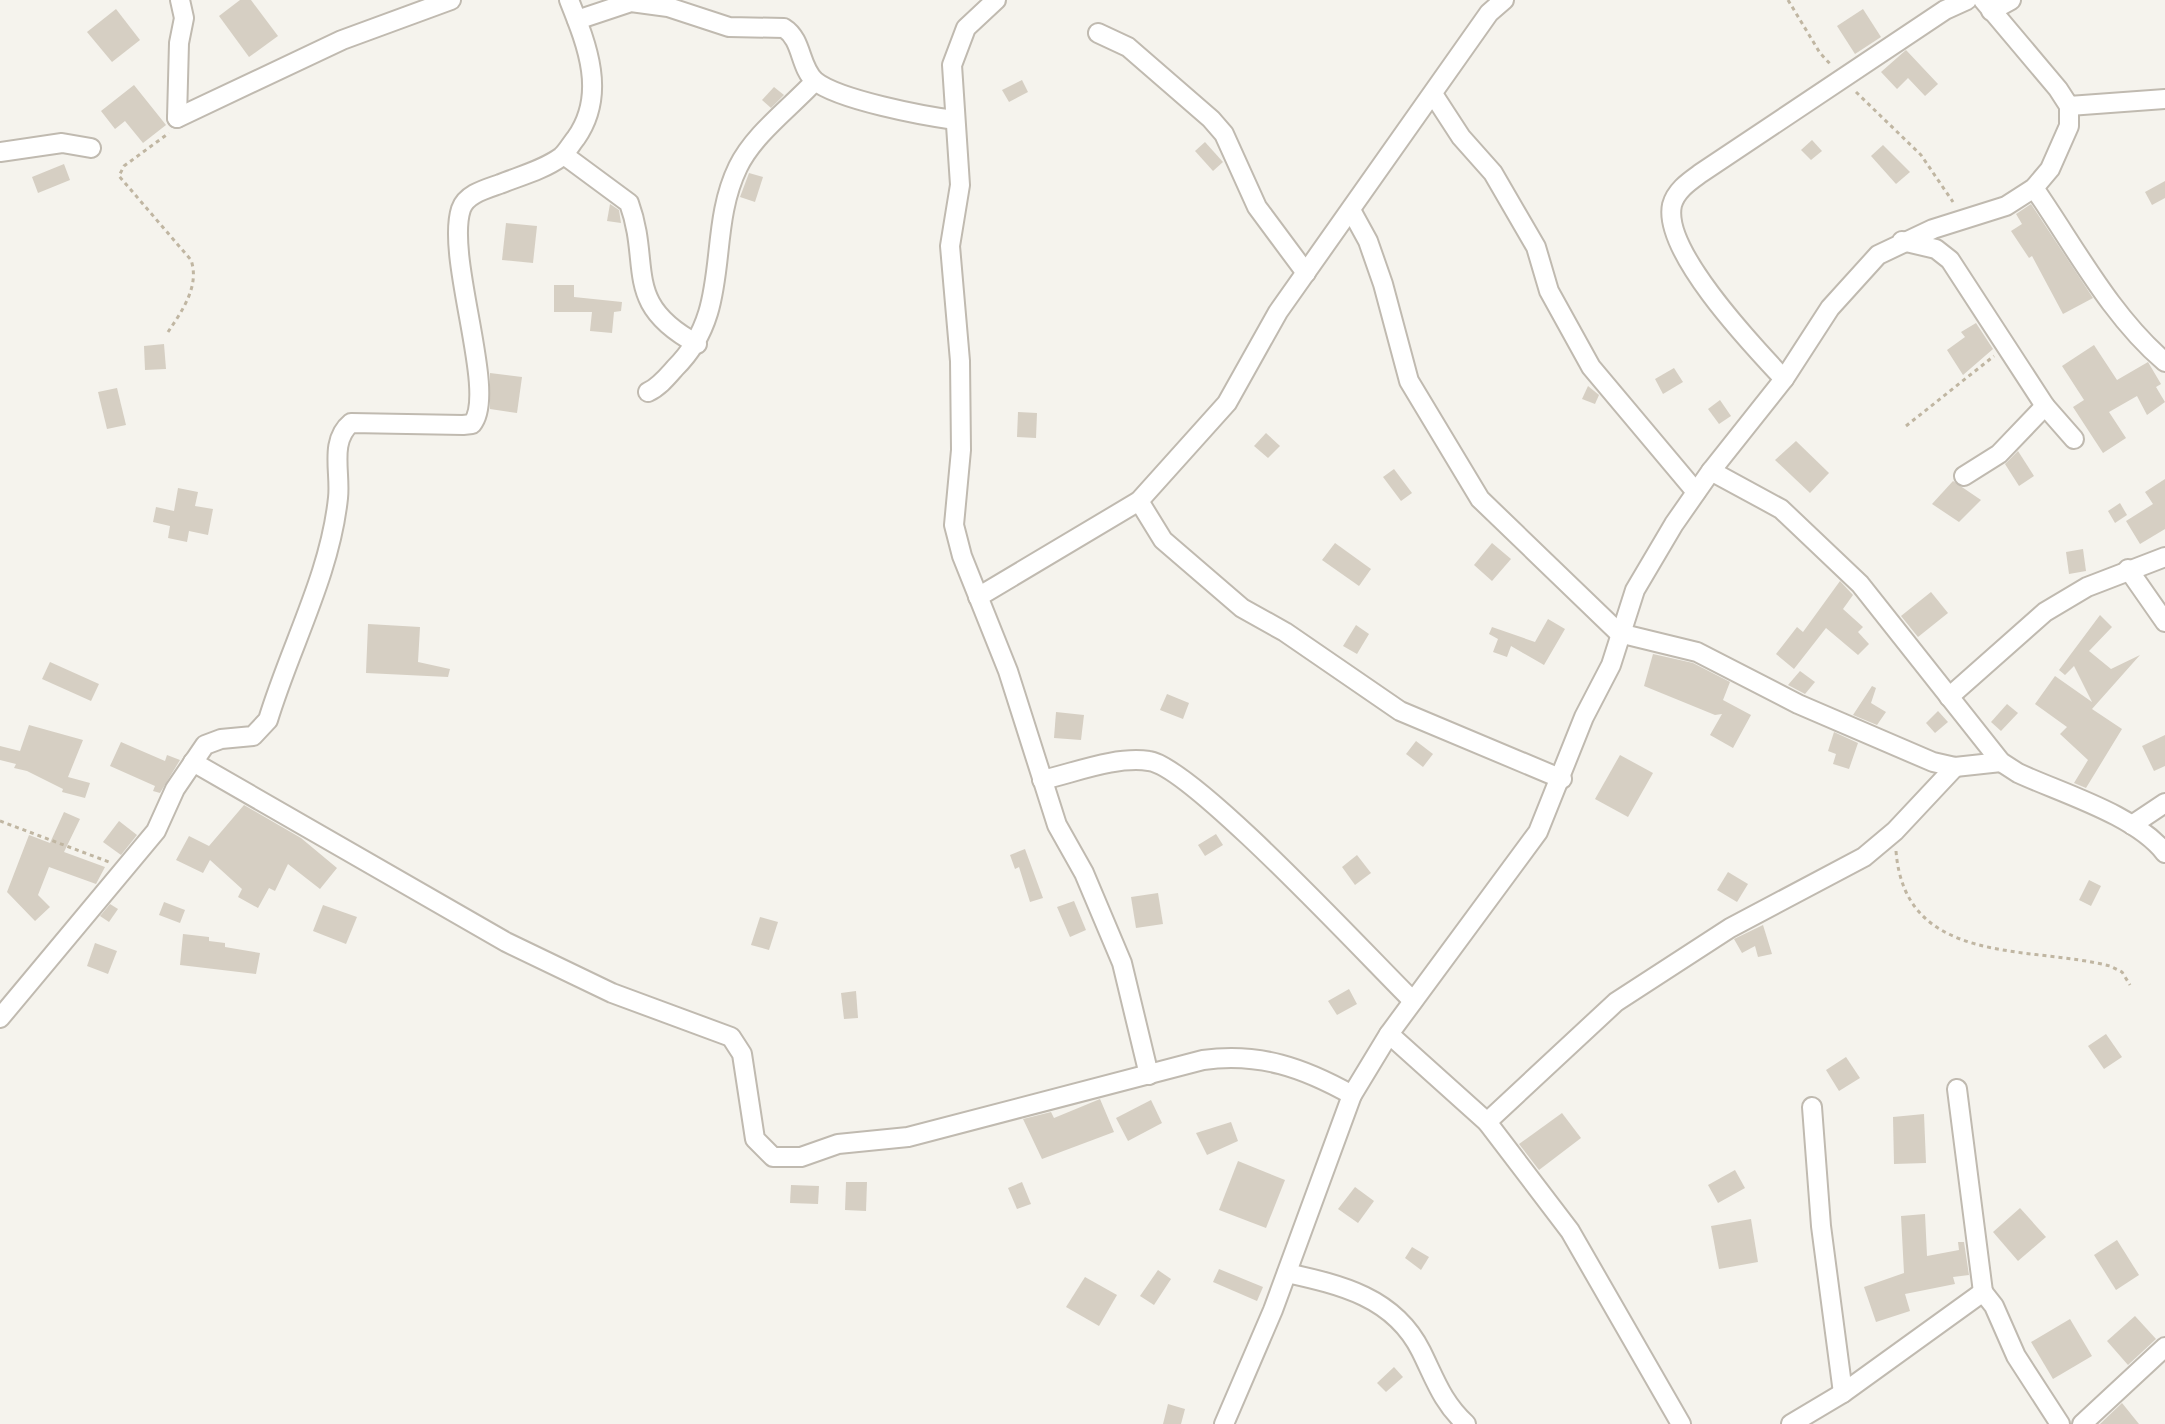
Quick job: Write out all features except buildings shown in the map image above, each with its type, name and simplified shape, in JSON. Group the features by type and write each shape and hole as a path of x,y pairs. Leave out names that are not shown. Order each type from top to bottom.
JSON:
{"street":[{"path":"180,0 184,18 179,43 177,118 342,40 451,0"},
{"path":"0,1018 156,831 175,789 205,745 221,739 253,736 268,720 331,537 339,497 339,438 344,429 351,423 463,425 472,424 476,419 478,386 460,265 461,209 466,200 482,190 564,155 582,129 593,96 589,52 569,0"},
{"path":"996,0 977,16 960,40 952,65 960,185 950,246 960,361 961,450 954,525 978,597 1008,671 1057,825 1084,873 1122,963 1149,1075"},
{"path":"978,597 1139,501 1227,403 1278,312 1489,13 1504,0"},
{"path":"1784,379 1722,313 1685,250 1674,223 1672,205 1682,188 1701,173 1945,10 1967,0"},
{"path":"1224,1424 1287,1273 1352,1095 1389,1034 1538,832 1562,779 1584,717 1611,665 1635,590 1696,492 1784,379 1846,288 1878,255 1902,241 2006,206 2034,188 2050,169 2069,126 2069,106 1987,6 2011,0"},
{"path":"577,20 631,2 668,7 729,27 784,28 791,32 807,72 828,89 897,109 955,120"},
{"path":"1098,33 1128,47 1211,119 1224,134 1257,207 1306,273"},
{"path":"648,392 697,344 713,305 726,205 738,166 755,142 815,81"},
{"path":"1433,94 1461,137 1493,173 1536,247 1549,291 1591,367 1696,492"},
{"path":"2069,106 2165,99"},
{"path":"0,152 62,143 91,148"},
{"path":"564,155 629,203 643,292 652,307 680,335 697,344"},
{"path":"2034,188 2073,249 2140,338 2165,362"},
{"path":"1351,210 1368,241 1383,284 1409,381 1480,499 1619,633 1697,652 1798,704 1955,767 2001,762"},
{"path":"1902,241 1936,249 1950,260 2045,406 2074,439"},
{"path":"1964,476 1999,454 2045,406"},
{"path":"1711,471 1781,509 1860,584 2001,762 2018,773 2132,825 2165,853"},
{"path":"1139,501 1163,540 1242,608 1285,632 1400,711 1562,779"},
{"path":"1949,697 2045,612 2128,569 2165,557"},
{"path":"2128,569 2165,622"},
{"path":"1042,780 1126,761 1152,761 1209,801 1269,854 1413,1001"},
{"path":"193,762 506,942 612,993 731,1037 742,1054 755,1139 773,1157 801,1157 838,1144 908,1137 1238,1055 1314,1073 1352,1095"},
{"path":"1487,1122 1616,1002 1730,928 1839,872 1895,831 1955,767"},
{"path":"2132,825 2165,803"},
{"path":"1389,1034 1487,1122 1570,1231 1681,1424"},
{"path":"1957,1089 1983,1292 1994,1306 2016,1356 2060,1424"},
{"path":"1812,1107 1821,1226 1843,1393"},
{"path":"1287,1273 1339,1284 1393,1313 1408,1327 1449,1408 1466,1424"},
{"path":"1791,1424 1843,1393 1983,1292"},
{"path":"2082,1424 2165,1347"}],"path":[{"path":"1788,0 1820,53 1921,155 1964,219"},
{"path":"168,332 184,308 195,271 191,260 119,176 124,166 167,137 177,118"},
{"path":"1906,426 2006,346"},
{"path":"0,821 127,869"},
{"path":"1895,831 1898,867 1909,897 1921,916 1934,927 1989,949 2110,966 2122,972 2130,985"}]}
